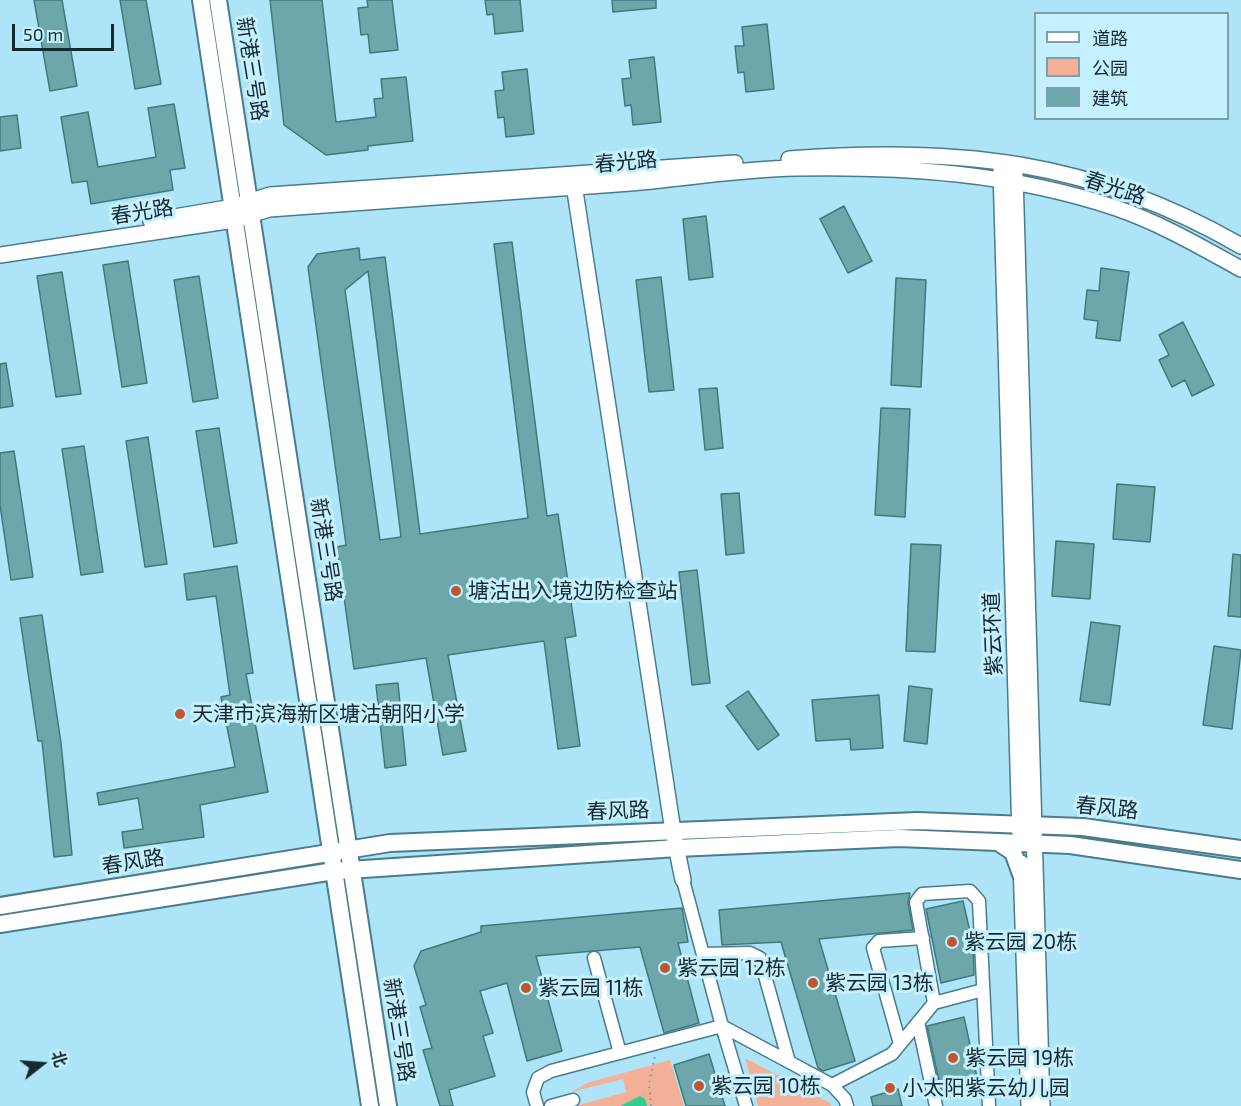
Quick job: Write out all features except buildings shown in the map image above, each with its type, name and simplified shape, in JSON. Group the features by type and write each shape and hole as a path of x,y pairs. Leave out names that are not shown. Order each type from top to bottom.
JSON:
{"main road":[{"name":"新港三号路","path":"201,0 323,803 358,906 388,1106"},
{"name":"新港三号路","path":"218,0 342,803 339,906 370,1106"},
{"path":"342,803 351,828 359,836 390,843"},
{"name":"春风路","path":"0,924 297,876 390,843 917,821 992,824 1024,835 1241,870"},
{"name":"春风路","path":"0,906 295,859 342,859 394,866 677,848 899,838 994,841 1083,827 1241,849"},
{"path":"994,841 1013,852 1028,875"},
{"path":"297,876 313,878 325,884 335,895 339,906"}],"street":[{"name":"春光路","path":"0,255 233,213 250,207 269,209 858,155 958,156 1008,162 1076,175 1117,187 1169,208 1241,246"},
{"name":"紫云环道","path":"1008,162 1024,835 1042,1106"},
{"name":"春光路","path":"573,181 795,168 910,169 1008,182 1117,209 1169,230 1241,269"},
{"path":"573,181 673,831 683,880 746,1106"},
{"name":"春光路","path":"0,244 233,213"},
{"name":"紫云环道","path":"1028,875 1029,1106"},
{"path":"934,1003 916,902 922,894 970,891 979,901 989,1106"},
{"path":"900,1044 873,948 879,941 923,938"},
{"path":"703,954 750,953 760,958 789,1062"},
{"path":"594,958 620,1053"},
{"path":"832,1085 892,1054 934,1003 983,990"},
{"path":"918,1022 936,1106"},
{"path":"537,1106 533,1092 538,1078 551,1071 722,1026 832,1085 845,1099 847,1106"},
{"path":"551,1106 573,1100"}],"path":[{"path":"651,1106 649,1084 655,1064"}],"green space":[{"path":"745,1058 830,1103 831,1106 758,1106"},
{"path":"670,1060 684,1106 575,1106 626,1092 623,1079 571,1092 587,1083"}],"shaded area":[{"path":"640,1096 645,1099 647,1106 620,1106"}],"place":[{"name":"塘沽出入境边防检查站","path":"456,591"},
{"name":"天津市滨海新区塘沽朝阳小学","path":"180,714"},
{"name":"紫云园 20栋","path":"952,942"},
{"name":"紫云园 12栋","path":"665,968"},
{"name":"紫云园 13栋","path":"813,983"},
{"name":"紫云园 11栋","path":"526,988"},
{"name":"紫云园 19栋","path":"953,1058"},
{"name":"紫云园 10栋","path":"699,1086"},
{"name":"小太阳紫云幼儿园","path":"890,1088"}]}
